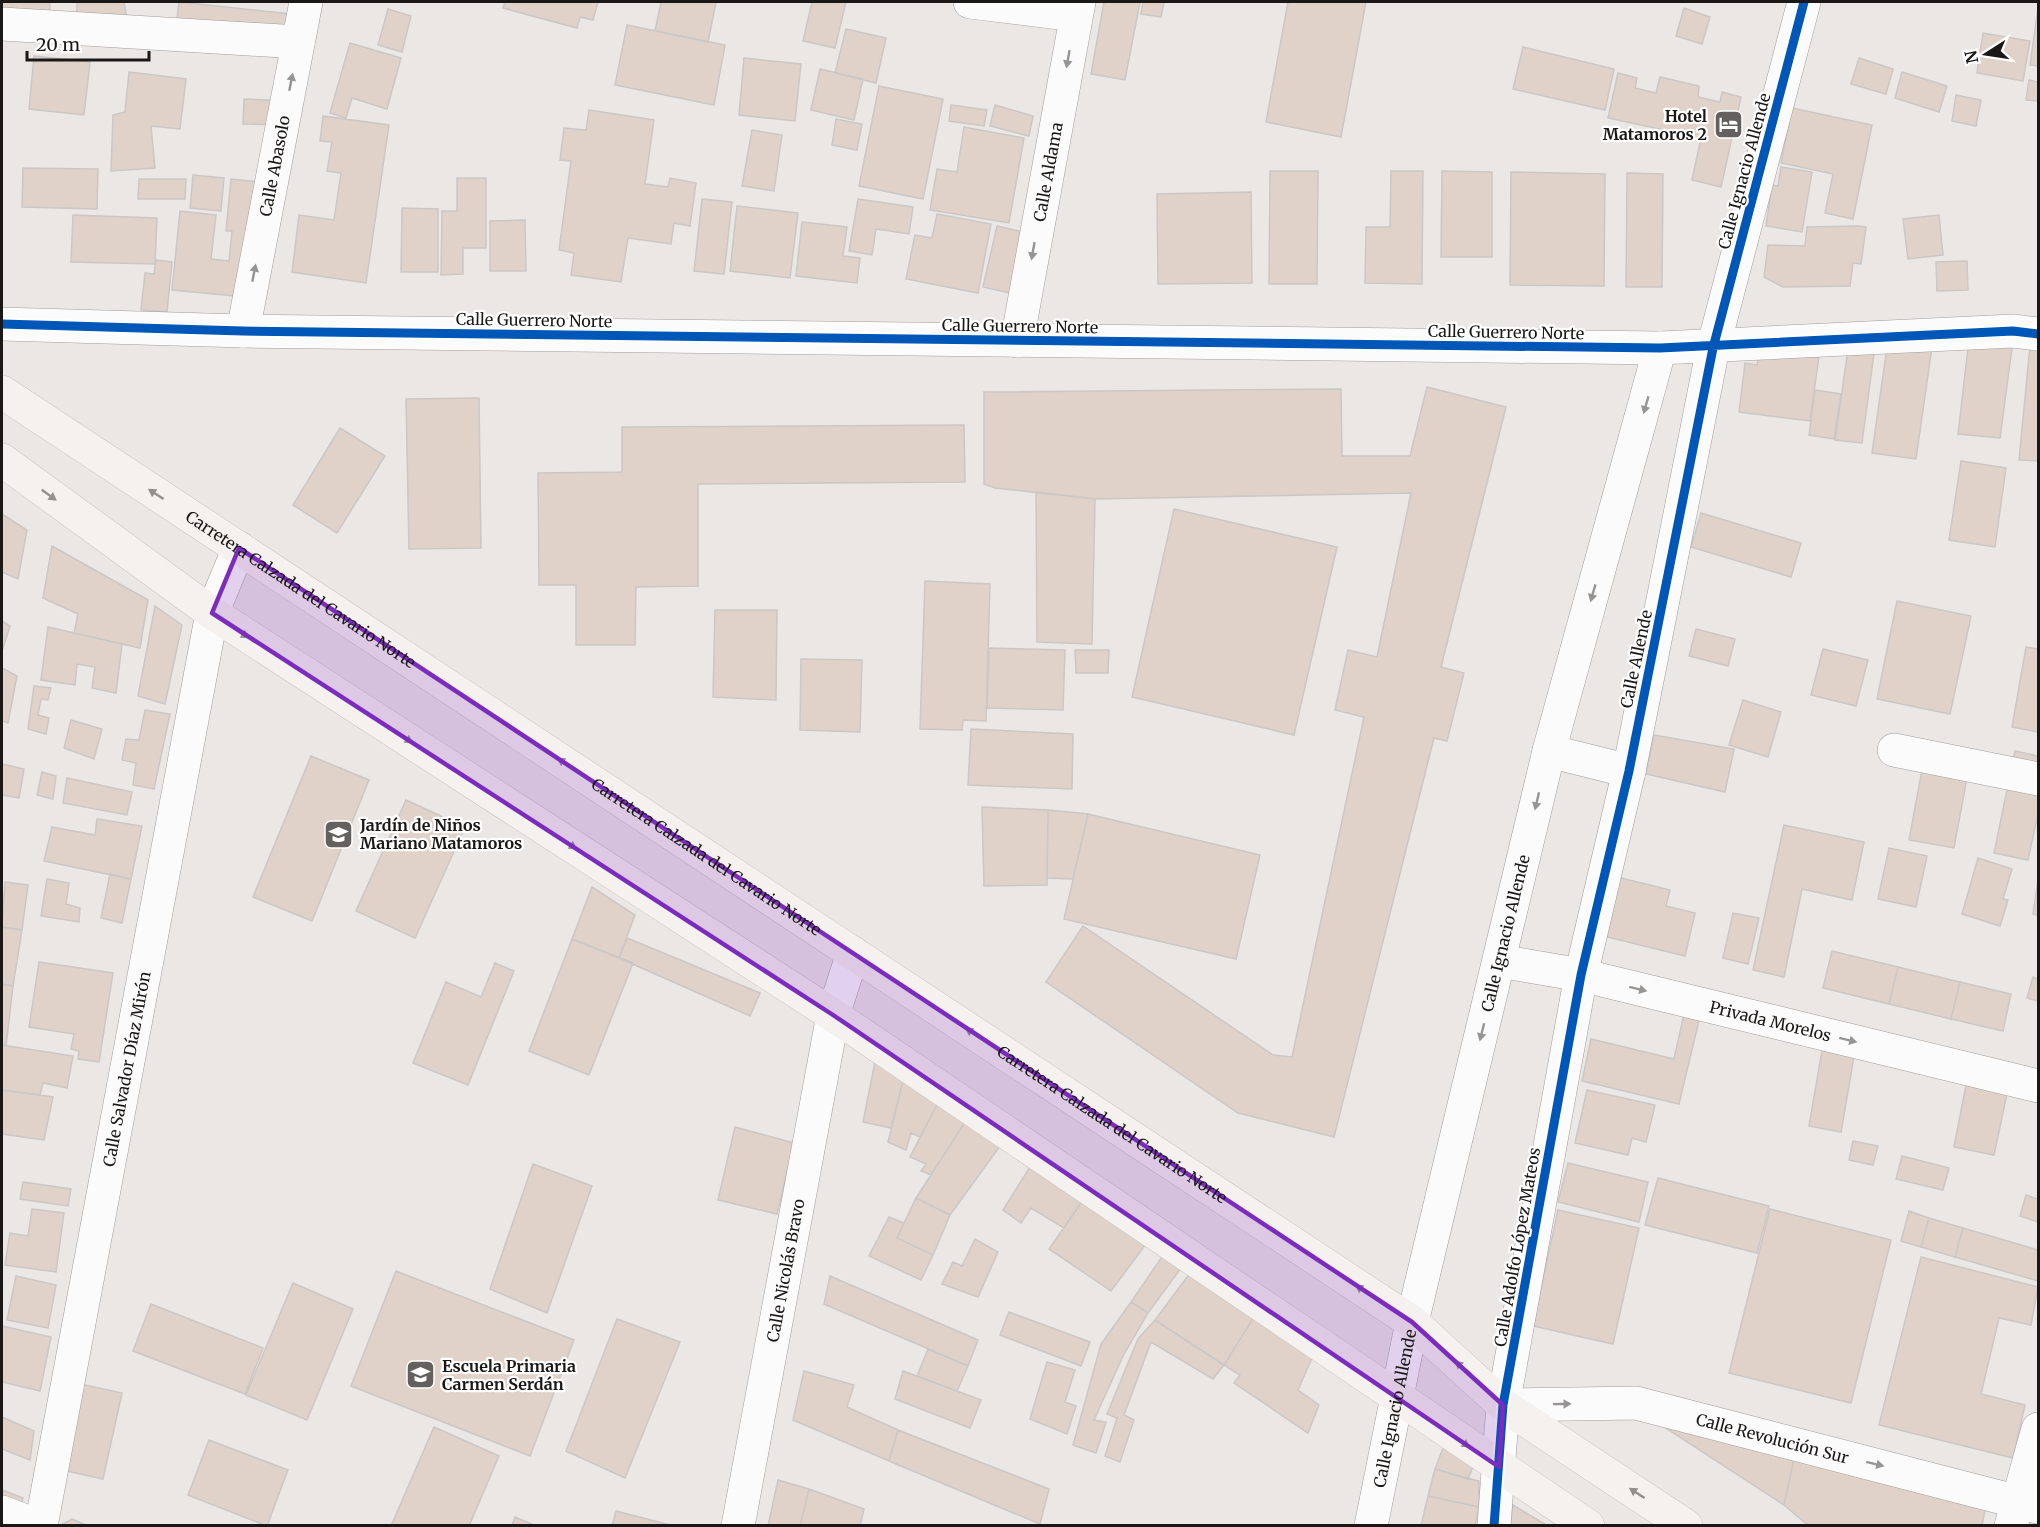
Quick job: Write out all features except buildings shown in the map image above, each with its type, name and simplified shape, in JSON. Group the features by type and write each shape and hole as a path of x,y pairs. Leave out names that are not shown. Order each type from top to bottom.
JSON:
{"main road":[{"name":"Carretera Calzada del Cavario Norte","path":"2,392 1412,1322 1503,1405 1686,1526"},
{"path":"2,460 212,614 833,1016 1588,1526"}],"street":[{"name":"Calle Abasolo","path":"243,331 306,2"},
{"path":"970,2 1077,8"},
{"name":"Calle Ignacio Allende","path":"1713,348 1804,2"},
{"name":"Calle Aldama","path":"1017,341 1077,8"},
{"path":"2,24 298,42"},
{"name":"Calle Guerrero Norte","path":"2,324 243,331 1660,348 1713,348 2013,332 2038,334"},
{"name":"Calle Ignacio Allende","path":"1371,1526 1412,1322 1549,751 1660,348"},
{"name":"Calle Allende","path":"1581,975 1629,771 1713,348"},
{"name":"Calle Salvador Díaz Mirón","path":"39,1526 212,614 239,548"},
{"path":"1894,750 2038,780"},
{"path":"1549,751 1629,771"},
{"name":"Calle Nicolás Bravo","path":"738,1526 833,1016 853,953"},
{"name":"Privada Morelos","path":"1499,961 1581,975 2038,1086"},
{"name":"Calle Adolfo López Mateos","path":"1494,1526 1503,1405 1581,975"},
{"name":"Calle Revolución Sur","path":"1503,1405 1636,1403 2023,1511"},
{"path":"2023,1511 2038,1429"},
{"path":"2,1512 39,1526"}],"highlighted area":[{"path":"239,548 1412,1322 1503,1405 1499,1467 833,1015 212,613"}],"cycle path":[{"path":"1494,1526 1503,1405 1581,975 1629,771 1713,348 1804,2"},
{"path":"2,324 243,331 1660,348 2013,331 2038,334"}],"place":[{"name":"Hotel Matamoros 2","path":"1728,125"},
{"name":"Jardín de Niños Mariano Matamoros","path":"339,834"},
{"name":"Escuela Primaria Carmen Serdán","path":"421,1375"}]}
